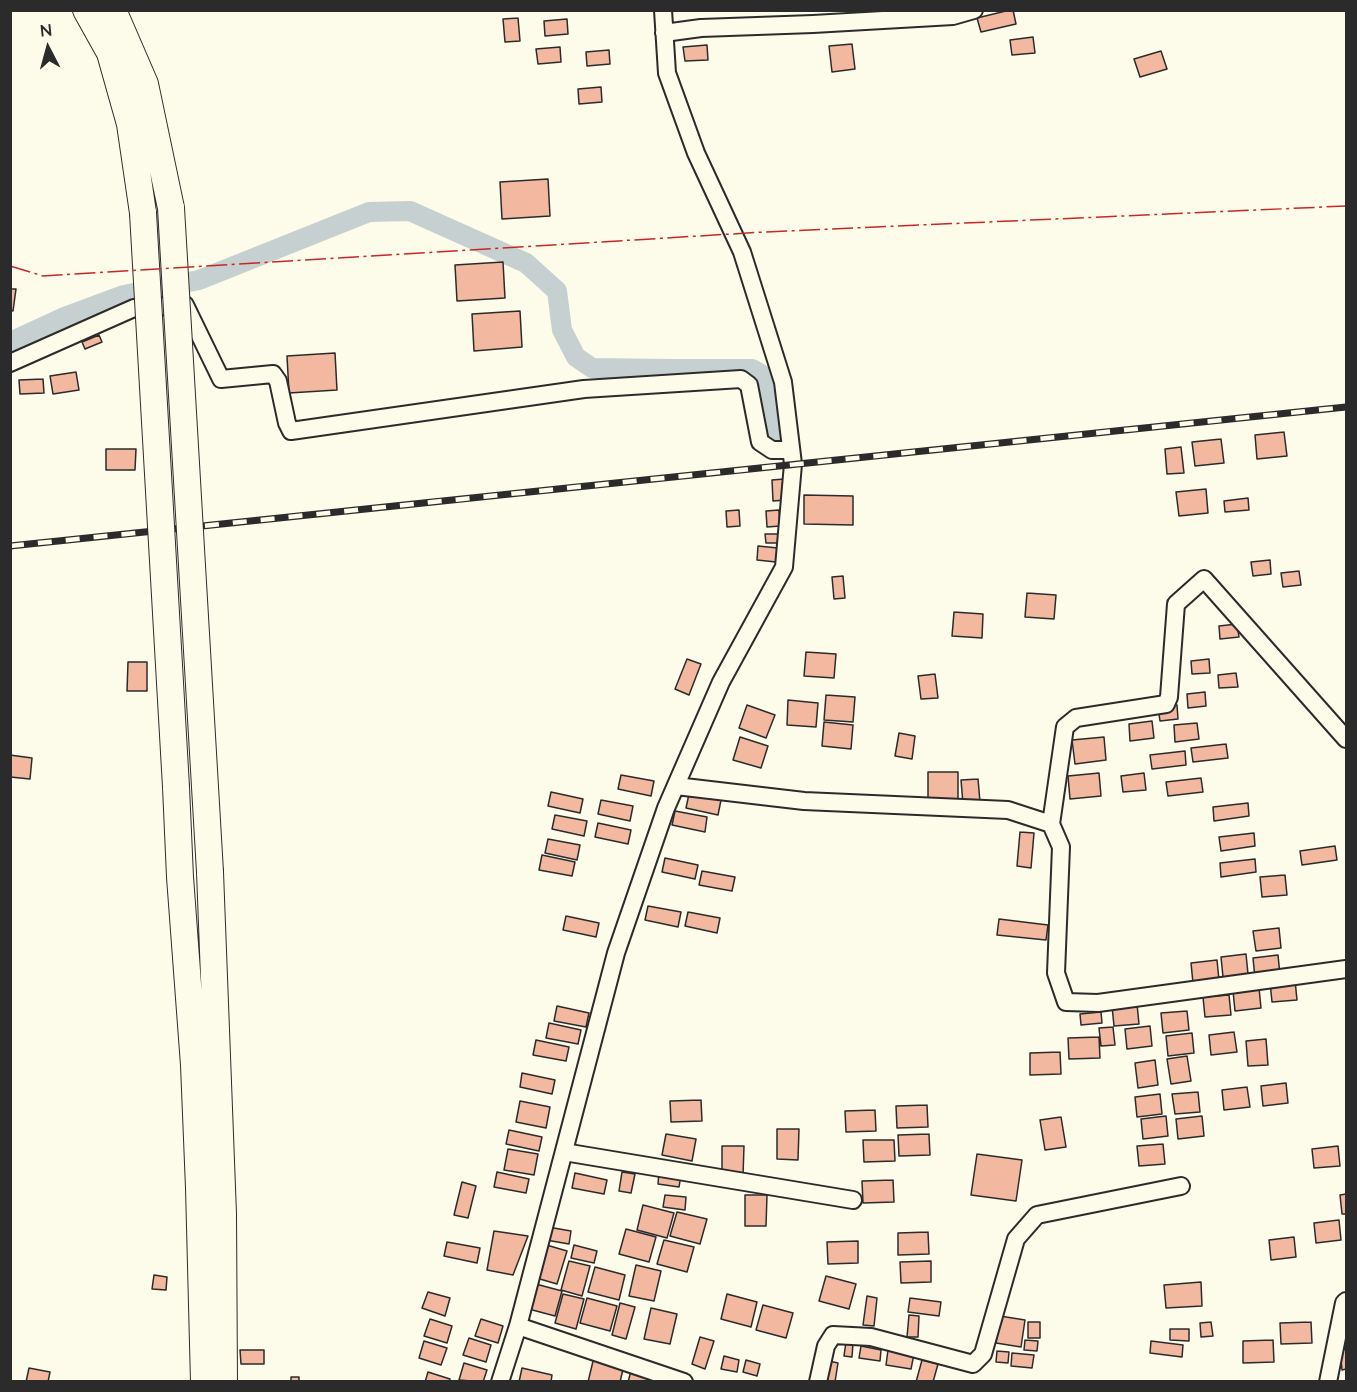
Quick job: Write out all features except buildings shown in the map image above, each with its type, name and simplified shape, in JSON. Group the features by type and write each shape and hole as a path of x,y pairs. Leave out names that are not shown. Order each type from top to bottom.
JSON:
{"main road":[{"path":"86,10 110,53 113,63 130,124 143,213 180,877 194,1065 204,1382"},
{"path":"113,10 145,84 171,208 210,872 223,1214 224,1382"}],"street":[{"path":"500,1382 518,1326 616,953 666,808 721,682 784,567 793,464 783,382 742,252 696,153 667,73 663,10"},
{"path":"664,33 701,28 953,16 974,10"},
{"path":"10,363 134,308 185,305 221,379 273,374 278,381 287,423 291,431 584,389 741,380 749,385 760,442 772,450 791,450"},
{"path":"1347,739 1204,579 1176,604 1169,696 1166,704 1076,718 1065,727 1051,824 1061,848 1056,973 1066,1002 1098,1003 1347,969"},
{"path":"675,786 804,801 1008,810 1051,824"},
{"path":"564,1152 852,1200"},
{"path":"818,1382 826,1346 833,1335 871,1337 973,1364 983,1354 1016,1239 1037,1215 1181,1186"},
{"path":"1328,1382 1344,1303 1347,1301"},
{"path":"518,1326 684,1382"}],"waterway":[{"path":"10,342 62,318 124,295 199,280 369,212 410,211 526,263 557,291 562,330 576,357 592,368 752,369 761,374 777,436"}],"railway":[{"path":"10,546 1346,407"}],"power":[{"path":"10,266 43,276 764,232 1346,206"}]}
